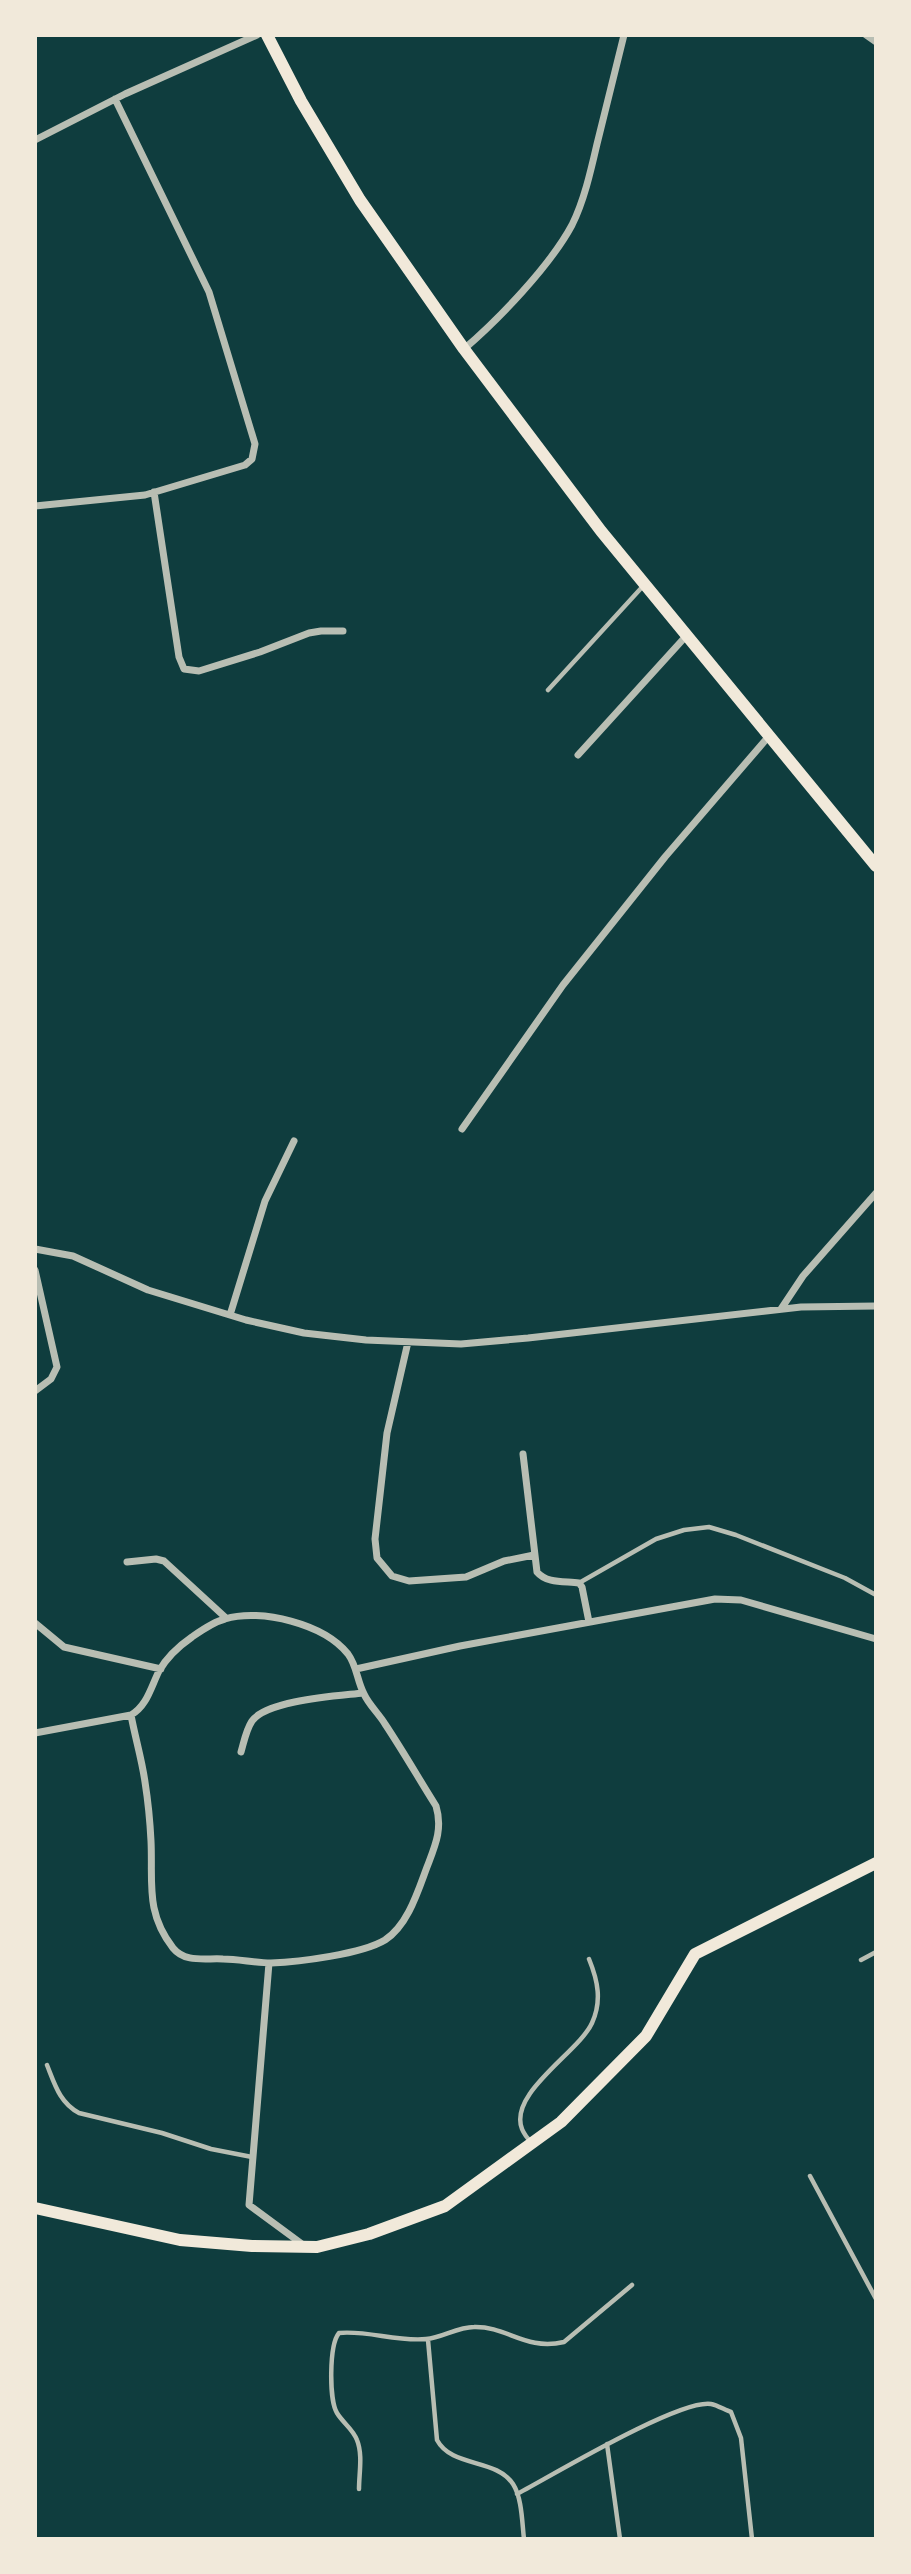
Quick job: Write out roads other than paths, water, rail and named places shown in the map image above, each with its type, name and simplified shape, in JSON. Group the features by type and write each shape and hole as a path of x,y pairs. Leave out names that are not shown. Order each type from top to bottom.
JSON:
{"main road":[{"path":"267,35 301,101 360,200 464,349 601,531 876,866"},
{"path":"35,2208 180,2240 252,2246 317,2247 369,2234 445,2206 561,2122 646,2036 695,1954 876,1863"}],"street":[{"path":"35,140 115,99 257,35"},
{"path":"464,349 485,331 540,270 559,247 573,222 591,170 624,35"},
{"path":"866,35 876,42"},
{"path":"35,506 154,492 245,465 252,459 255,444 209,292 115,99"},
{"path":"154,492 179,657 184,669 199,671 309,634 343,631"},
{"path":"578,755 687,635"},
{"path":"462,1129 563,985 665,857 769,736"},
{"path":"230,1315 265,1201 294,1141"},
{"path":"781,1310 803,1276 876,1193"},
{"path":"35,1249 73,1256 148,1290 230,1315 304,1333 408,1342 461,1344 801,1307 876,1306"},
{"path":"35,1270 57,1367 51,1379 35,1391"},
{"path":"408,1342 387,1433 375,1539 377,1558 392,1576 409,1581 466,1577 504,1561 534,1555"},
{"path":"523,1454 537,1572 542,1578 579,1583 589,1622"},
{"path":"127,1562 156,1559 164,1561 226,1618"},
{"path":"356,1669 715,1599 741,1600 876,1639"},
{"path":"35,1733 131,1714 143,1705 172,1653 190,1638 226,1618 250,1616 301,1624 338,1644 349,1656 363,1693 384,1722 436,1806 440,1817 437,1839 416,1895 398,1929 374,1946 356,1951 269,1963 198,1959 178,1954 155,1914 152,1901 151,1842 145,1782 131,1714"},
{"path":"35,1623 64,1647 161,1669"},
{"path":"241,1752 251,1722 257,1716 280,1706 305,1700 363,1693"},
{"path":"269,1963 248,2205 306,2247"}],"lane":[{"path":"548,690 645,584"},
{"path":"579,1583 656,1539 684,1530 709,1527 845,1578 876,1595"},
{"path":"861,1959 876,1952"},
{"path":"532,2143 522,2131 520,2121 523,2106 531,2092 591,2026 598,2005 599,1989 589,1959"},
{"path":"47,2065 61,2098 68,2107 79,2113 162,2133 211,2149 252,2157"},
{"path":"810,2176 876,2299"},
{"path":"359,2489 360,2454 357,2439 337,2413 332,2400 332,2348 339,2333 406,2340 428,2339 473,2327 486,2328 533,2344 549,2345 564,2342 632,2285"},
{"path":"428,2339 437,2440 442,2448 451,2454 495,2469 507,2476 517,2494 524,2539"},
{"path":"517,2494 607,2444 687,2407 710,2404 731,2413 741,2438 752,2539"},
{"path":"607,2444 620,2539"}]}
